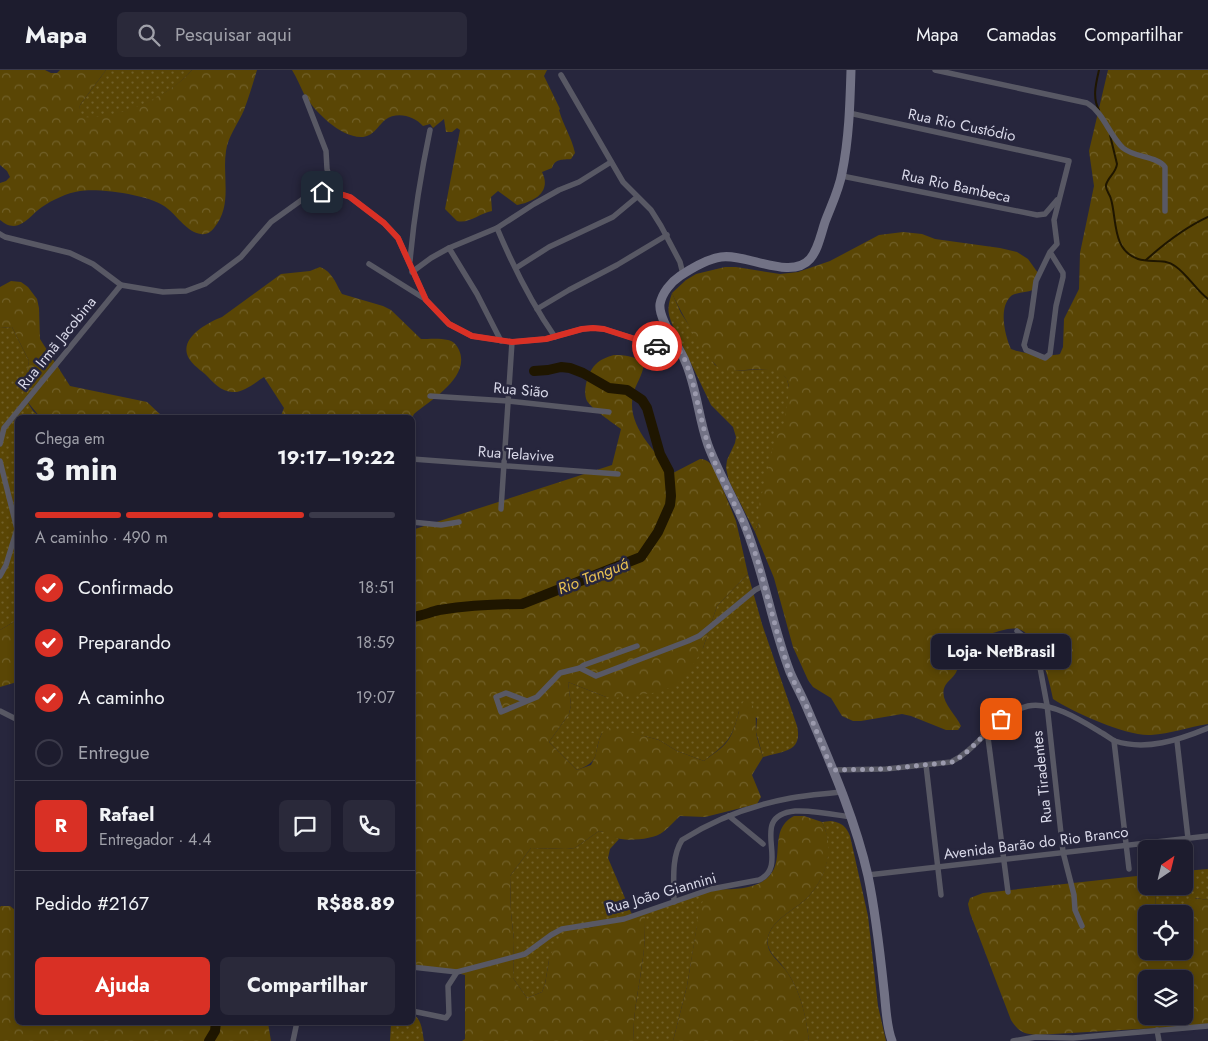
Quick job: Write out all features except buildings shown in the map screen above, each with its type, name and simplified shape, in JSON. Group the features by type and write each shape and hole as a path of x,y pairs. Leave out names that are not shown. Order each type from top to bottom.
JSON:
{"main road":[{"path":"851,70 849,113 842,176 810,260 798,267 779,267 736,256 720,257 693,267 675,280 664,293 660,304 661,314 686,362 707,442 717,468 745,526 757,558 790,674 806,705 850,817 868,875 878,933 886,1008 892,1041"}],"street":[{"path":"935,70 1087,103 1097,111 1114,138 1124,148 1133,154 1160,162 1165,167 1165,211"},
{"path":"561,75 623,182 651,210 667,235 680,262 683,274"},
{"path":"305,97 326,151 327,169 334,192"},
{"name":"Rua Rio Custódio","path":"849,113 1069,161 1059,198"},
{"path":"410,263 414,216 430,130"},
{"path":"412,272 449,248 497,228 534,204 559,190 579,182 611,162"},
{"name":"Rua Rio Bambeca","path":"842,176 1037,215 1045,214 1059,198"},
{"path":"2,237 70,254 93,264 121,285 162,292 186,291 204,284 241,257 271,222 303,199 322,192 334,192 350,197 384,223 398,238 426,300"},
{"path":"516,268 549,247 613,217 630,205 637,197"},
{"path":"1050,252 1063,273 1063,277 1056,306 1050,354 1045,358 1026,350 1024,345 1031,317 1036,282 1050,252 1058,240 1054,220 1059,198"},
{"path":"497,228 537,310 555,337"},
{"path":"537,310 569,290 617,266 667,235"},
{"path":"449,248 477,294 501,341"},
{"path":"369,264 426,300 449,324 472,336 512,342 555,337 582,329 593,328 604,329 658,346 668,348 677,346"},
{"name":"Rua Irmã Jacobina","path":"0,444 4,428 121,285"},
{"path":"501,509 512,342"},
{"name":"Rua Sião","path":"430,396 508,401 609,412"},
{"name":"Rua Telavive","path":"415,459 618,474"},
{"path":"0,461 15,521"},
{"path":"415,522 441,525 459,522"},
{"path":"0,576 6,565 15,536"},
{"path":"580,668 596,676 699,636 755,590 764,585"},
{"name":"Rua Tiradentes","path":"1017,631 1031,643 1036,651 1047,705 1063,852 1074,895 1075,910 1082,926"},
{"path":"527,702 506,693 496,697 502,712 527,702 537,697 560,673 580,668 637,646"},
{"path":"832,770 886,769 952,762 961,757 987,730 1001,719 1026,706 1047,705 1114,741 1147,744 1177,740 1208,728"},
{"path":"0,712 15,719"},
{"path":"987,730 1008,892"},
{"path":"1177,740 1188,838"},
{"path":"1114,741 1129,869"},
{"path":"926,765 941,896"},
{"path":"674,902 675,862 679,845 689,835 729,816 757,806 792,798 841,792"},
{"name":"Rua João Giannini","path":"458,972 525,954 550,935 562,929 624,919 711,889 766,877 770,870 772,854 772,824 778,816 794,811 803,811 850,817"},
{"path":"729,816 763,844"},
{"name":"Avenida Barão do Rio Branco","path":"868,875 1208,836"},
{"path":"415,967 458,972 448,986 449,1014 446,1018 415,1012"},
{"path":"292,1041 296,1025"},
{"path":"1012,1041 1036,1037 1073,1038 1208,1026"},
{"path":"1157,1030 1158,1041"}],"green space":[{"path":"0,70 45,70 57,73 60,70 106,70 80,105 79,113 82,117 96,117 111,115 142,105 170,89 192,70 257,70 244,110 227,146 225,201 220,219 214,228 207,234 196,233 161,204 139,196 89,190 70,193 60,197 42,207 18,225 6,224 0,220 0,183 10,177 7,171 0,165"},
{"path":"106,70 192,70 170,90 142,105 111,115 82,118 78,113 80,105"},
{"path":"292,70 547,70 544,76 560,109 575,153 571,159 557,161 552,168 542,172 545,185 540,195 535,199 517,205 498,191 491,197 492,211 470,220 457,221 445,209 460,130 457,128 452,132 446,132 444,119 433,128 430,124 423,126 410,117 400,115 385,120 365,137 353,136 336,128 314,108 308,101"},
{"path":"1108,70 1208,70 1208,724 1165,733 1141,735 1101,723 1074,710 1053,699 1042,661 1033,641 1021,630 1014,629 1002,630 974,639 958,647 957,670 943,691 948,707 961,726 958,730 946,730 902,714 853,721 842,716 831,698 813,687 808,680 793,647 774,578 755,532 759,523 758,510 776,435 783,430 789,392 788,383 784,376 777,372 764,370 722,370 702,347 672,293 686,280 696,274 725,267 780,274 798,272 830,261 879,235 903,232 922,234 935,239 1017,252 1028,259 1038,273 1033,290 1011,296 1005,308 1005,330 1011,349 1043,355 1060,354 1063,347 1064,319 1079,289 1080,253 1094,186 1089,151"},
{"path":"320,267 331,275 342,294 391,310 421,339 438,339 453,342 459,350 461,360 455,378 439,395 414,415 281,415 284,408 264,377 241,391 229,392 218,386 190,360 187,354 189,341 204,326 222,317 281,274 310,271"},
{"path":"11,281 21,282 28,287 37,299 40,339 70,386 147,402 161,415 38,415 26,400 23,391 29,361 12,327 0,328 0,287"},
{"path":"672,293 681,313 715,365 728,371 773,369 782,373 787,379 790,392 782,448 755,532 729,481 726,468 727,460 735,443 736,437 733,427 711,405 674,328 669,311"},
{"path":"12,327 29,361 24,391 26,400 38,415 15,415 15,621 0,630 0,328"},
{"path":"614,355 622,355 630,356 644,363 633,396 632,407 638,428 673,473 700,459 711,464 736,521 748,574 717,606 703,648 687,673 673,686 660,692 614,698 606,697 568,682 571,705 569,714 549,742 577,770 591,765 602,733 609,728 659,740 677,751 704,761 729,739 743,702 751,703 755,714 757,735 763,757 752,775 761,797 757,804 705,817 680,816 663,832 649,838 637,840 621,839 599,831 575,848 531,848 510,876 514,940 513,978 527,998 542,992 549,960 555,945 569,931 645,914 644,952 635,1012 634,1041 462,1041 465,1039 465,975 432,967 415,967 415,529 612,465 621,429 587,401 585,392 593,367 602,359"},
{"path":"748,574 762,624 797,726 798,735 794,746 763,757 756,732 757,718 739,711 734,729 728,740 704,761 677,751 659,740 634,734 602,733 594,759 577,770 549,742 569,714 571,705 568,682 606,697 703,648 717,606"},
{"path":"15,621 15,683 0,687 0,630"},
{"path":"794,816 804,816 822,822 828,842 827,863 819,883 813,891 774,925 770,931 767,943 771,953 786,970 797,991 805,1015 809,1041 673,1041 687,986 700,906 710,890 737,889 752,886 765,880 773,872 780,832 785,823"},
{"path":"831,821 843,826 850,836 868,916 878,1006 886,1041 809,1041 804,1014 796,988 769,948 768,937 774,925 806,899 819,883 828,853 828,842 822,822"},
{"path":"599,831 606,832 619,839 610,849 608,858 633,917 589,928 580,928 549,960 542,992 527,998 513,978 514,940 510,876 531,848 575,848"},
{"path":"1208,869 1208,900 1196,898 1188,905 1155,905 1156,895 1193,895 1193,870"},
{"path":"1138,876 1138,895 1156,895 1155,905 1138,905 1138,960 1193,960 1193,905 1184,905 1187,901 1193,899 1208,900 1208,1025 1036,1035 1021,1031 1011,1020 970,913 968,904 970,898 983,893"},
{"path":"710,890 697,926 687,986 673,1041 634,1041 635,1012 644,952 645,914"},
{"path":"10,906 15,910 15,1025 268,1025 271,1041 0,1041 0,907"},
{"path":"416,1016 420,1022 424,1041 390,1041 391,1025 415,1025"}],"waterway":[{"path":"1099,70 1095,95 1099,110"},
{"path":"1110,135 1117,164 1106,187 1113,207 1117,234 1124,249 1138,259 1162,261 1171,264 1180,270 1208,299"},
{"path":"1146,260 1175,236 1208,217"},
{"name":"Rio Tanguá","path":"415,617 459,607 522,604 641,557 658,532 670,505 669,471 660,454 647,408 642,400 627,390 609,388 570,368 561,367 534,371"},
{"name":"Rio Tanguá","path":"209,1041 215,1031 216,1025"}],"way so far":[{"path":"657,346 668,348 677,346 686,362 707,442 757,558 790,674 806,705 832,770 886,769 952,762 970,750 987,730 1001,719"}],"place":[{"name":"Loja- NetBrasil","path":"1001,719"}],"route":[{"path":"322,192 334,192 350,197 384,223 398,238 426,300 449,324 472,336 512,342 546,339 582,329 593,328 604,329 657,346"}]}
